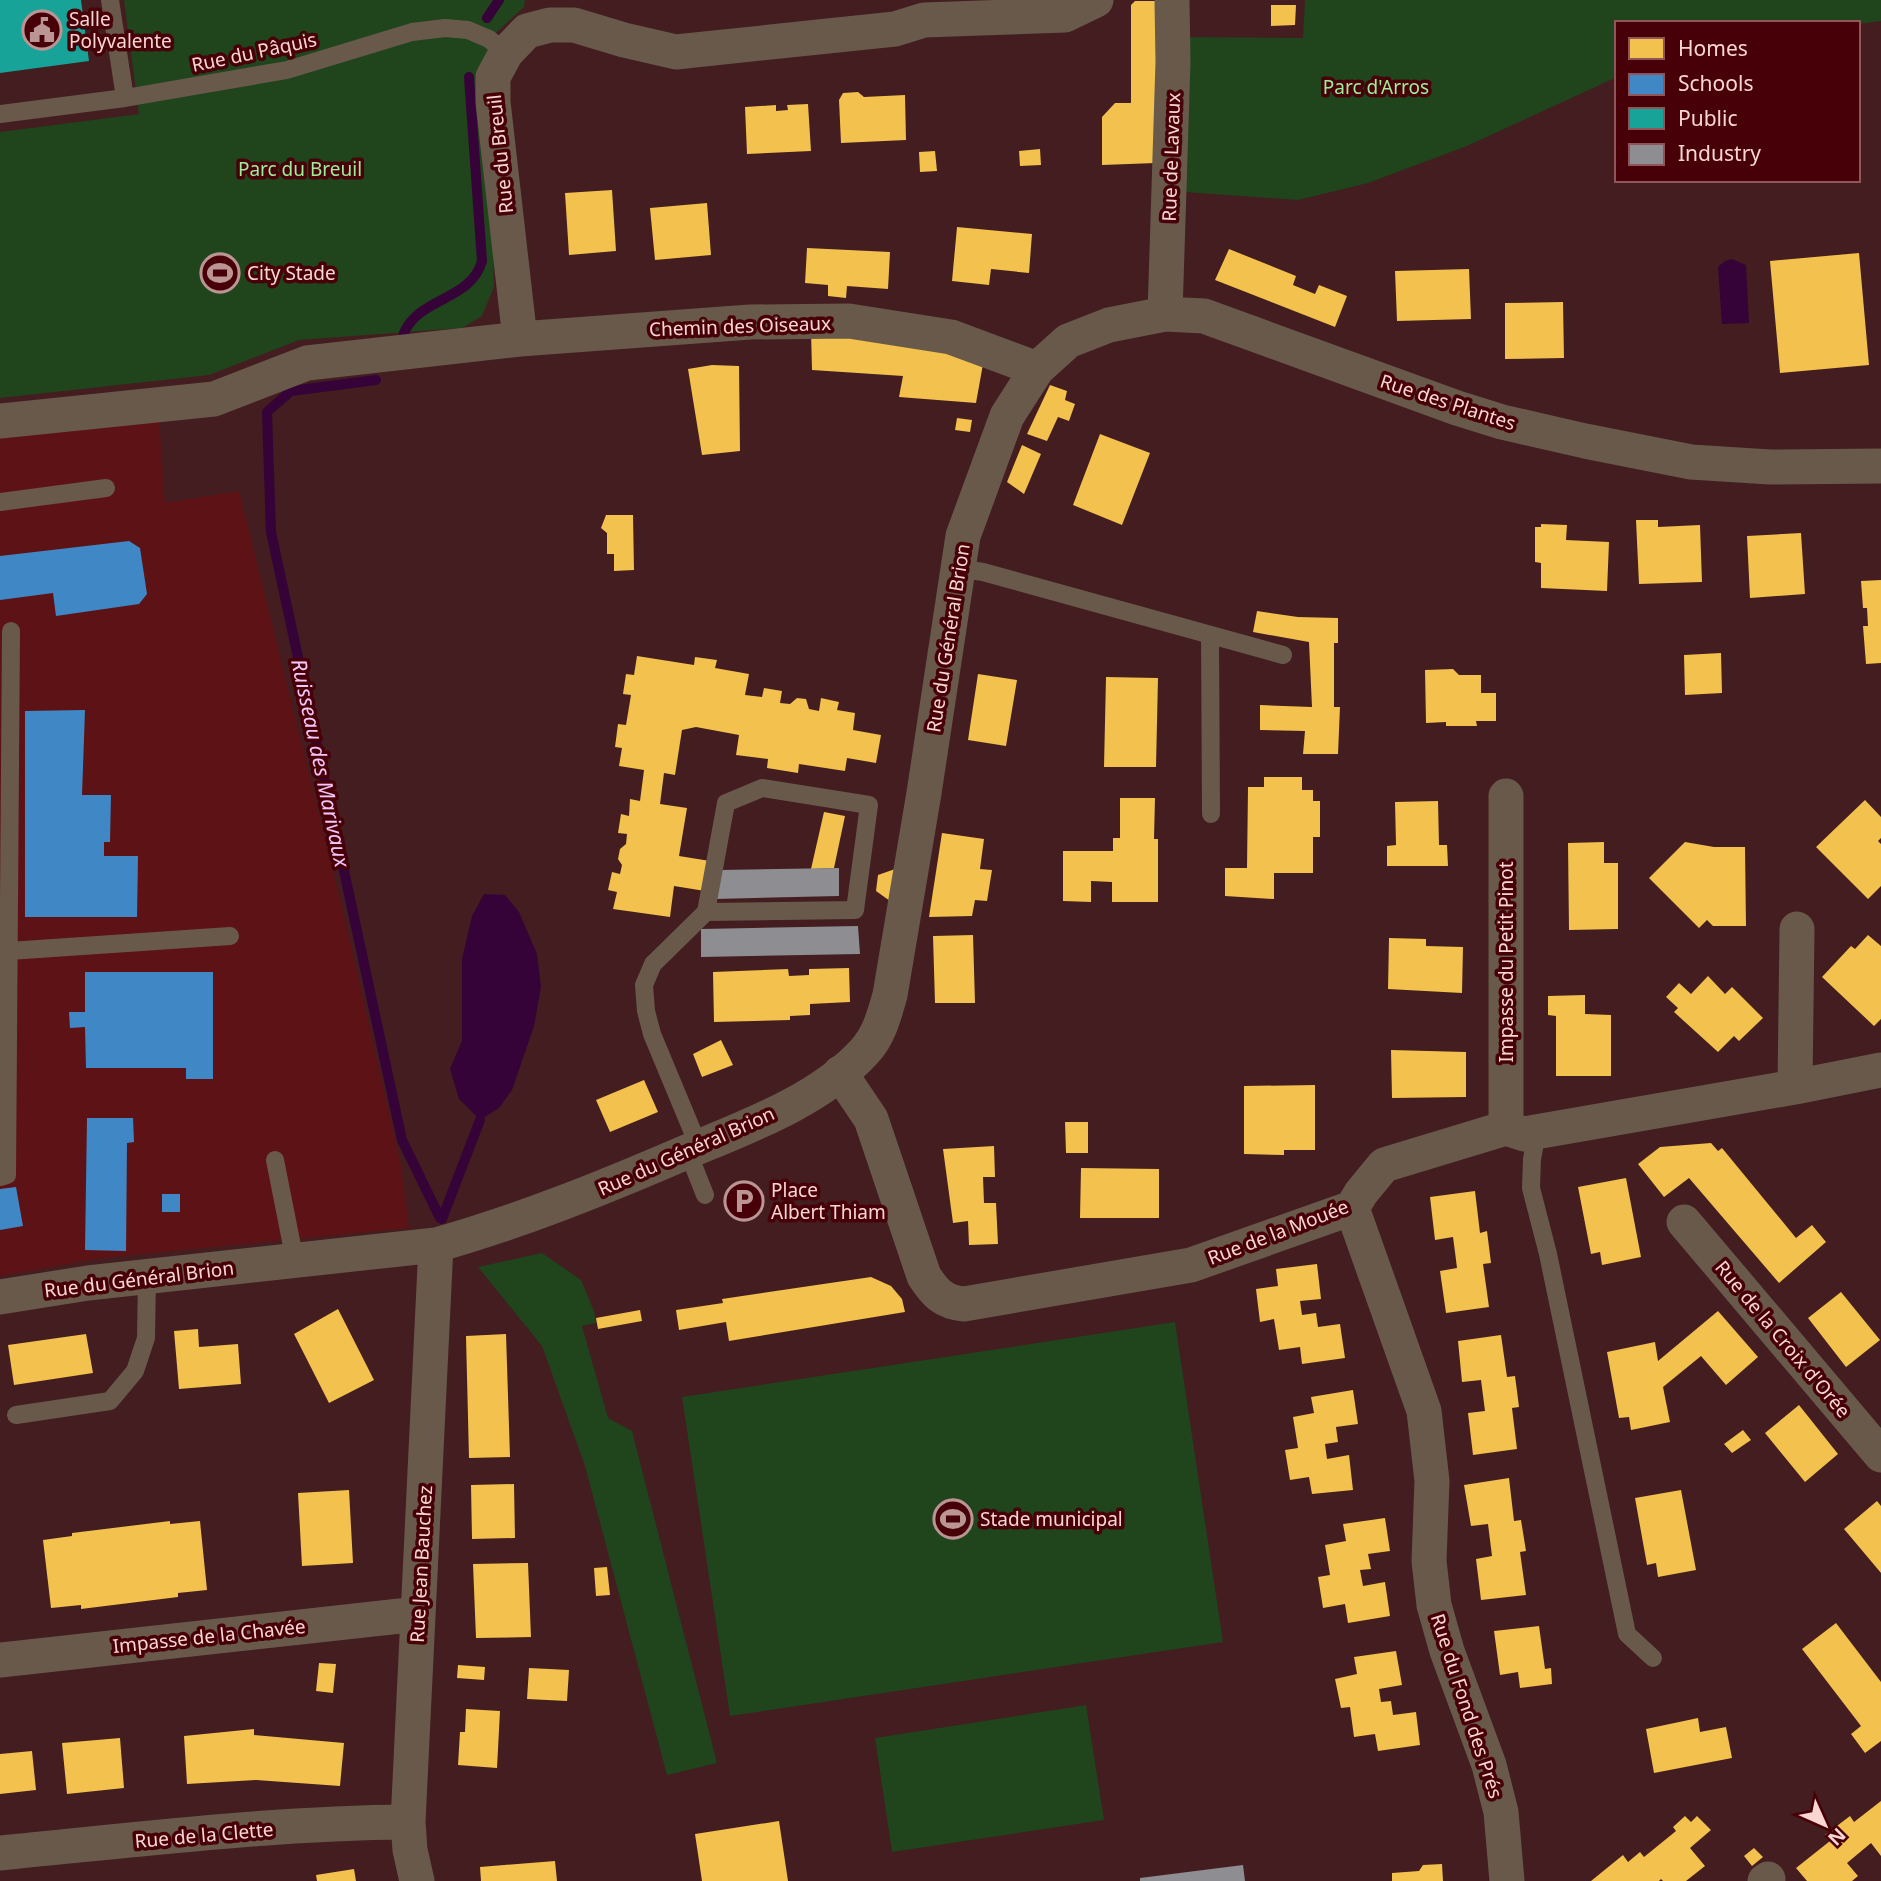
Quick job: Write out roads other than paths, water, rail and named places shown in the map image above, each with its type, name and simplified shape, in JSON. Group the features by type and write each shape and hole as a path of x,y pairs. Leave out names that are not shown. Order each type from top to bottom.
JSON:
{"street":[{"name":"Rue du Breuil","path":"520,339 493,102 493,77 506,53 527,31 550,25 574,25 676,52 895,29 924,19 1065,15 1096,0"},
{"name":"Rue de Lavaux","path":"1166,314 1173,62 1172,0"},
{"name":"Rue des Plantes","path":"1037,369 1068,341 1109,325 1166,314 1204,316 1457,408 1502,422 1586,441 1691,462 1770,467 1881,466"},
{"name":"Chemin des Oiseaux","path":"520,339 750,322 849,321 951,337 1037,369"},
{"path":"0,421 214,399 307,363 520,339"},
{"name":"Rue du Général Brion","path":"0,1297 147,1277 436,1245 591,1194 753,1124 840,1073 864,1051 882,1026 890,995 924,793 962,537 1007,416 1037,369"},
{"name":"Impasse du Petit Pinot","path":"1506,796 1521,1130"},
{"path":"1795,1087 1797,929"},
{"name":"Rue de la Mouée","path":"840,1073 871,1119 924,1276 934,1291 948,1303 964,1304 1191,1265 1352,1208 1384,1165 1521,1130 1795,1087 1881,1070"},
{"name":"Rue du Fond des Prés","path":"1352,1208 1424,1412 1432,1481 1429,1561 1434,1605 1447,1651 1489,1765 1501,1812 1507,1881"},
{"name":"Rue de la Croix d'Orée","path":"1685,1223 1881,1455"},
{"name":"Rue Jean Bauchez","path":"417,1881 410,1850 408,1822 436,1245"},
{"name":"Impasse de la Chavée","path":"0,1660 418,1616"},
{"name":"Rue de la Clette","path":"0,1853 182,1836 368,1822 408,1822"}],"lane":[{"path":"110,0 125,98"},
{"name":"Rue du Pâquis","path":"0,114 125,98 287,70 412,32 445,28 468,30 489,39 506,53"},
{"path":"0,502 106,488"},
{"path":"957,569 983,572 1283,655"},
{"path":"0,1177 7,1175 9,951 5,841 10,631"},
{"path":"1210,635 1211,814"},
{"path":"705,1195 693,1150 652,1034 646,1011 644,985 653,964 706,912 726,803 762,788 869,805 855,910 706,912"},
{"path":"9,951 230,936"},
{"path":"1521,1130 1532,1159 1531,1188 1548,1254 1627,1634 1653,1658"},
{"path":"275,1160 295,1261"},
{"path":"16,1415 110,1401 135,1371 146,1338 147,1277"}],"waterway":[{"name":"Ruisseau des Marivaux","path":"487,18 499,0"},
{"name":"Ruisseau des Marivaux","path":"404,333 411,321 421,312 467,284 482,261 469,77"},
{"name":"Ruisseau des Marivaux","path":"376,380 291,391 267,412 271,532 402,1140 440,1218"},
{"path":"442,1219 480,1120"}],"place":[{"name":"Salle Polyvalente","path":"42,30"},
{"name":"City Stade","path":"220,273"},
{"name":"Place Albert Thiam","path":"744,1201"},
{"name":"Stade municipal","path":"953,1519"}],"park label":[{"name":"Parc d'Arros","path":"1376,87"},
{"name":"Parc du Breuil","path":"300,169"}]}
